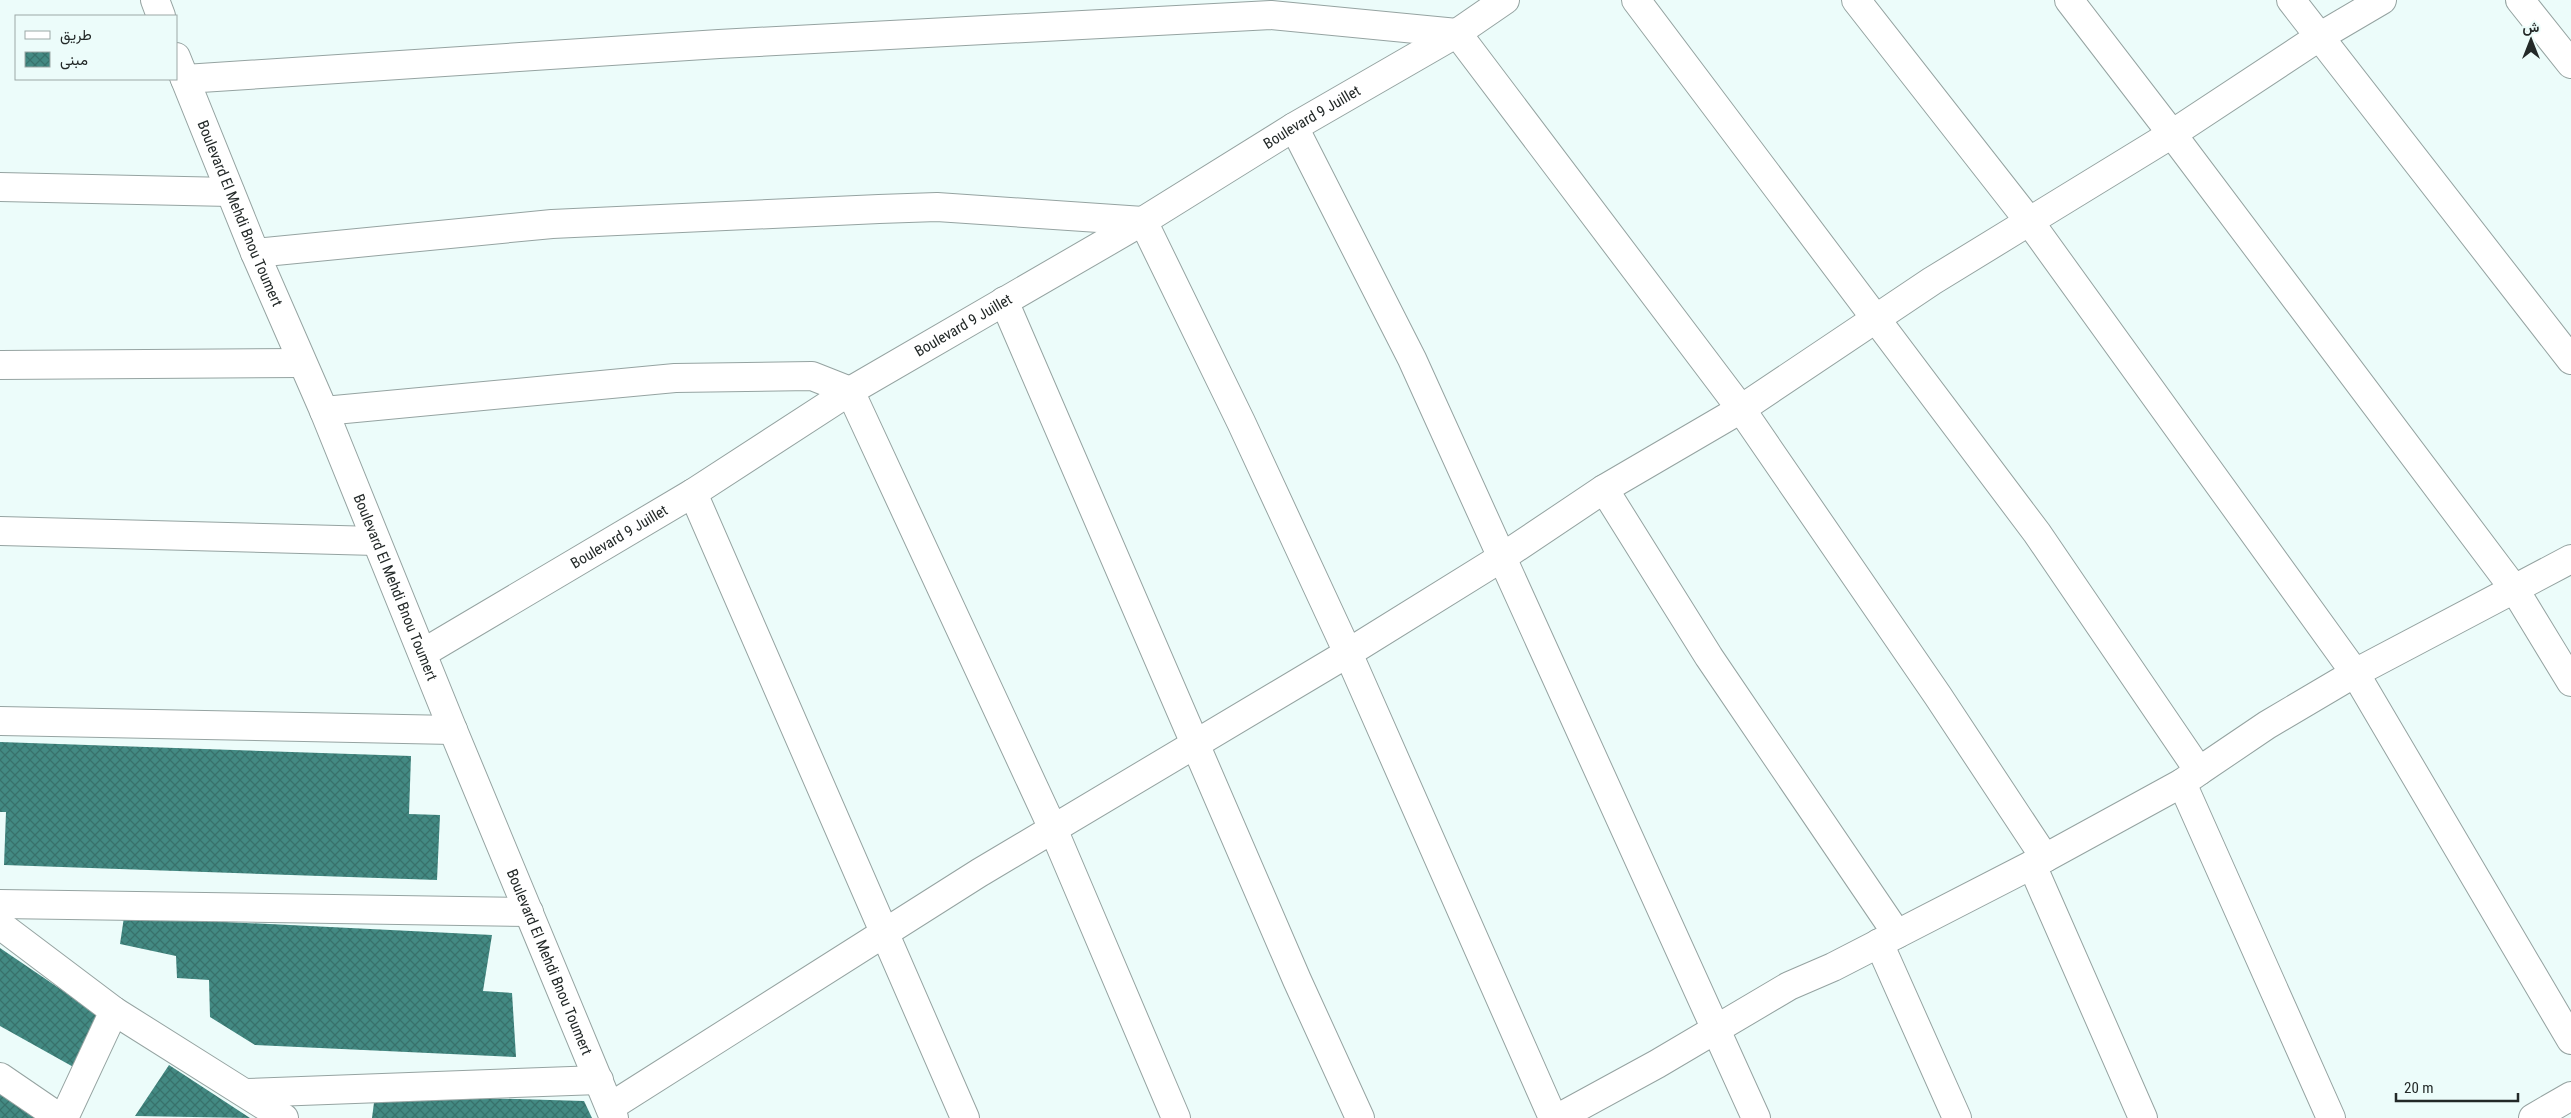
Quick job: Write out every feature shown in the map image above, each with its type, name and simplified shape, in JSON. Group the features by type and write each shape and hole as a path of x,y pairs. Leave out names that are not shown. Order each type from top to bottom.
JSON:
{"street":[{"path":"156,0 161,15"},
{"name":"Boulevard 9 Juillet","path":"422,653 693,493 850,390 1143,222 1294,127 1457,33 1505,0"},
{"path":"1636,0 2036,532 2191,777 2331,1118"},
{"path":"1856,0 2029,222 2355,673 2571,1040"},
{"path":"2068,0 2172,134 2515,590 2571,682"},
{"path":"2291,0 2571,360"},
{"path":"612,1112 979,873 1054,831 1348,653 1501,558 1604,489 1741,409 1932,281 2172,134 2319,38 2382,0"},
{"path":"2520,0 2571,64"},
{"path":"180,68 719,44 1271,15 1457,33 1741,409 1944,704 2038,861 2143,1118"},
{"name":"Boulevard El Mehdi Bnou Toumert","path":"180,68 301,363 324,412 453,730 612,1112"},
{"path":"1294,127 1412,359 1756,1118"},
{"path":"0,187 230,192"},
{"path":"255,253 552,224 889,209 973,209 1143,222 1241,422 1348,653 1553,1118"},
{"path":"1004,301 1297,980 1360,1118"},
{"path":"0,365 301,363"},
{"path":"324,412 675,378 812,376 850,390 1054,831 1176,1118"},
{"path":"1604,489 1888,938 1957,1118"},
{"path":"693,493 886,932 965,1118"},
{"path":"0,531 376,541"},
{"path":"1558,1118 1717,1030 1788,986 1888,938 2038,861 2191,777 2267,725 2355,673 2571,559"},
{"path":"0,721 453,730"},
{"path":"0,904 529,912"},
{"path":"0,925 114,1011 246,1092 284,1118"},
{"path":"0,1077 62,1118 114,1011"},
{"path":"246,1092 599,1080"},
{"path":"2533,1118 2571,1096"}],"building":[{"path":"0,742 411,756 409,814 440,815 437,880 4,865 6,812 0,812"},
{"path":"124,917 492,935 483,991 512,993 516,1057 255,1045 210,1017 209,980 177,978 176,956 120,944"},
{"path":"0,948 103,1018 77,1069 0,1026"},
{"path":"169,1065 250,1118 135,1116"},
{"path":"0,1091 38,1118 0,1118"},
{"path":"375,1095 584,1101 592,1118 372,1118"}]}
